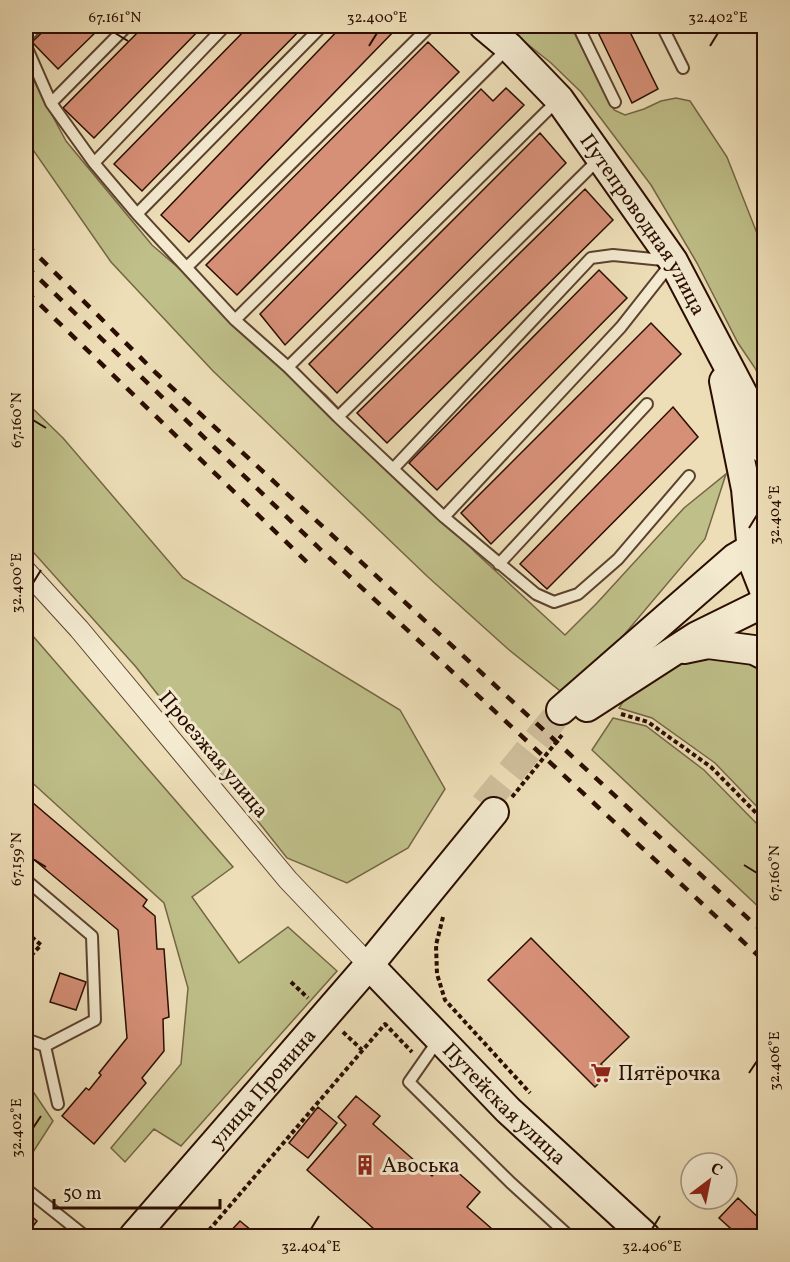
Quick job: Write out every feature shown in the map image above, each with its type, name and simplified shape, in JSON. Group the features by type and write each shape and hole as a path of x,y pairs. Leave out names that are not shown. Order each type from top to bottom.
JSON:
{"main road":[{"name":"Путепроводная улица","path":"484,26 509,47 558,99 673,261 745,398 765,449"},
{"path":"717,345 758,546 753,562 765,590"},
{"path":"681,605 725,546 734,529 746,489"},
{"path":"566,719 681,605 735,558 758,546"},
{"path":"566,719 697,636 765,603"},
{"path":"670,652 708,644 754,650 765,655"},
{"name":"улица Пронина","path":"134,1236 369,965 427,874 494,807"},
{"name":"Путейская улица","path":"369,965 508,1110 645,1236"}],"street":[{"name":"Проезжая улица","path":"26,571 79,629 288,880 369,965"}],"lane":[{"path":"26,38 37,26"},
{"path":"51,103 127,26"},
{"path":"94,164 225,26"},
{"path":"137,214 322,26"},
{"path":"187,267 430,26"},
{"path":"578,26 615,102"},
{"path":"662,26 682,68"},
{"path":"26,46 51,103 94,164 235,320 288,367 444,517 536,594 554,602 579,594 618,559 689,476"},
{"path":"235,320 509,47"},
{"path":"288,367 558,99"},
{"path":"338,417 600,158"},
{"path":"393,469 591,258 613,255 673,261"},
{"path":"444,517 621,327 673,261"},
{"path":"499,564 647,404"},
{"path":"26,880 92,936 95,1020 45,1046 26,1039"},
{"path":"439,1039 410,1082 511,1183 569,1236"},
{"path":"45,1046 58,1104"},
{"path":"26,1189 85,1236"}],"path":[{"path":"618,713 648,722 711,767 765,821"},
{"path":"494,807 566,719"},
{"path":"447,907 436,945 437,974 445,1000 530,1093"},
{"path":"26,932 41,945 26,961"},
{"path":"204,1236 385,1024 423,1063"}],"green space":[{"path":"505,26 571,26 614,110 625,115 661,101 676,98 690,101 727,157 764,251 764,387 755,368 738,343 697,263 651,185 581,92 551,63"},
{"path":"26,66 66,141 152,245 326,395 476,553 565,635 684,508 726,474 705,539 607,655 564,694 508,649 428,577 213,371 111,262 31,147 26,136"},
{"path":"26,402 63,438 183,578 400,710 445,789 408,848 347,883 287,858 136,667 26,544"},
{"path":"26,628 233,867 192,897 239,963 288,927 337,971 181,1146 154,1129 125,1162 111,1148 181,1064 188,988 164,903 26,777"},
{"path":"728,656 764,670 764,814 715,763 652,718 619,708 626,697 685,659"},
{"path":"613,718 646,726 704,770 764,831 764,912 592,750"},
{"path":"26,1081 53,1121 26,1163"}],"building":[{"path":"49,26 102,26 58,69 32,42"},
{"path":"144,26 203,26 94,138 63,108"},
{"path":"249,26 304,26 142,191 114,164"},
{"path":"342,26 399,26 189,242 161,215"},
{"path":"595,26 627,26 658,89 632,103"},
{"path":"428,42 459,72 237,295 206,265"},
{"path":"506,88 524,105 285,345 260,314 481,89 493,101"},
{"path":"540,133 566,163 337,393 309,364"},
{"path":"585,189 613,220 387,443 357,413"},
{"path":"599,270 627,298 437,490 409,463"},
{"path":"651,323 681,354 491,544 461,513"},
{"path":"673,407 698,437 547,589 520,564"},
{"path":"26,797 147,900 143,906 155,916 157,949 164,949 169,1017 163,1019 164,1051 142,1078 146,1083 94,1144 62,1116 86,1088 89,1090 101,1075 99,1073 127,1038 118,930 26,853"},
{"path":"531,938 629,1037 601,1064 609,1073 595,1087 488,980"},
{"path":"60,973 86,982 76,1010 50,1002"},
{"name":"Авоська","path":"356,1096 380,1116 373,1124 432,1176 445,1161 480,1192 467,1207 500,1236 382,1236 307,1170 346,1125 338,1117"},
{"path":"318,1107 337,1123 308,1158 289,1143"},
{"path":"739,1199 764,1223 764,1236 739,1236 719,1218 726,1211 739,1211"},
{"path":"26,1211 37,1221 26,1235"},
{"path":"240,1221 258,1236 226,1236"}],"tunnel":[{"path":"484,805 561,710"}],"railway":[{"path":"26,244 156,373 764,933"},
{"path":"26,266 320,549 764,961"},
{"path":"26,291 311,566"}],"place":[{"name":"Пятёрочка","path":"601,1073"},
{"name":"Авоська","path":"365,1165"}]}
